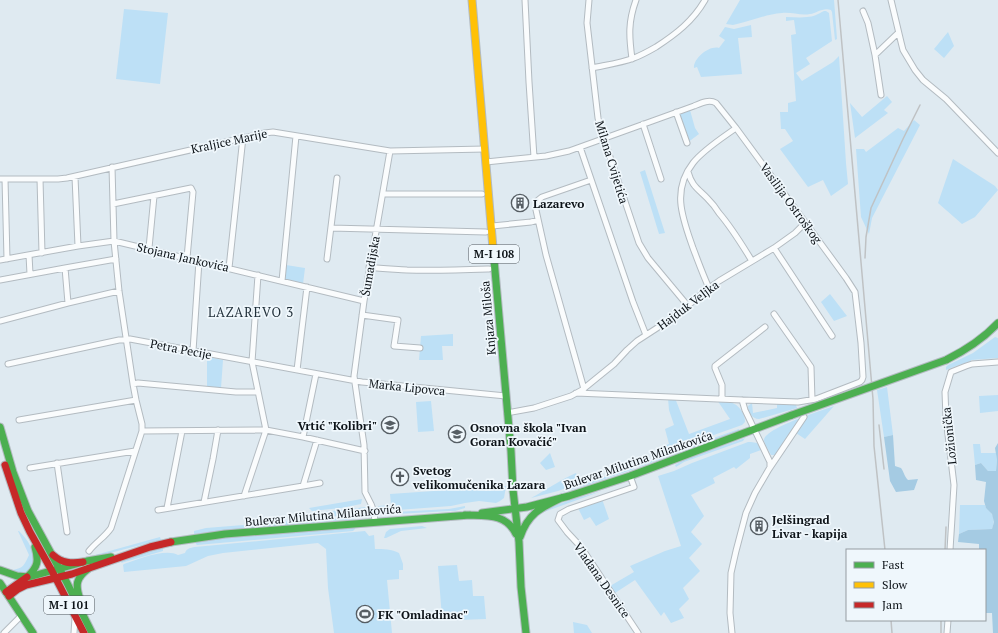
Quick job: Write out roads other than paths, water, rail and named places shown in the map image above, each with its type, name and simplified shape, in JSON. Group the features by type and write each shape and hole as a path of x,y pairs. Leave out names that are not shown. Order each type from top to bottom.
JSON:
{"main road":[{"name":"Knjaza Miloša","path":"472,0 526,633"},
{"name":"Bulevar Milutina Milankovića","path":"57,573 88,569 119,557 163,544 207,536 465,515 544,503 630,476 792,415 946,360 970,347 997,327"},
{"name":"M-I 101","path":"0,427 18,488 28,511 50,552 75,616 84,633"},
{"name":"M-I 101","path":"0,447 7,474 16,499 31,533 87,622 92,633"},
{"path":"519,542 524,526 531,515 539,508 561,498"},
{"path":"465,515 496,517 506,520 515,530 519,542"},
{"path":"3,590 27,577 35,569 38,562 38,554 31,533"},
{"path":"50,552 64,563 68,564 83,562"},
{"name":"Bulevar Milutina Milankovića","path":"57,573 83,562 102,558 119,557"},
{"path":"87,622 85,609 76,587 79,577 88,569"},
{"path":"0,570 17,576 27,577 57,573"},
{"path":"3,590 18,589 57,573"},
{"path":"3,590 33,633"}],"street":[{"path":"525,0 534,157"},
{"name":"Milana Cvijetića","path":"589,0 587,23 598,118 603,138 636,237 642,250 688,306"},
{"path":"632,59 630,42 630,16 636,0"},
{"path":"592,68 632,59 643,54 677,33 686,25 705,0"},
{"path":"891,0 903,50 918,74 946,99 998,153"},
{"path":"862,11 868,23 875,55 880,95"},
{"path":"875,55 898,33"},
{"name":"Vasilija Ostroškog","path":"486,162 558,154 676,112 707,102 712,101 716,103 736,128 855,292 862,357 862,380 812,400"},
{"path":"676,112 687,143"},
{"path":"643,124 661,179"},
{"path":"709,288 682,216 680,202 681,191 683,182 694,162 736,128"},
{"name":"Kraljice Marije","path":"2,179 62,179 76,177 112,167 243,137 273,132 390,151 484,149"},
{"path":"282,281 296,136"},
{"path":"229,268 243,137"},
{"path":"580,147 590,180 646,335"},
{"name":"Šumadijska","path":"355,381 354,376 369,266 390,151"},
{"path":"89,551 111,528 142,431 142,424 133,384 119,291 114,241 112,167"},
{"path":"688,172 695,188 709,199 720,213 752,261"},
{"path":"76,177 78,246"},
{"path":"327,259 337,178"},
{"path":"2,179 7,259"},
{"path":"40,179 42,253"},
{"path":"584,389 546,255 536,210 536,203 539,199 590,180"},
{"path":"114,204 191,188 193,190 186,258"},
{"path":"681,191 688,188 695,188"},
{"path":"382,194 482,194"},
{"path":"149,248 154,196"},
{"path":"492,226 538,220"},
{"name":"Hajduk Veljka","path":"507,413 534,408 584,389 606,372 631,346 688,306 719,281 774,248 805,223"},
{"path":"331,228 486,232"},
{"name":"Stojana Jankovića","path":"0,260 114,241 149,248 364,301"},
{"path":"774,248 832,336"},
{"path":"29,255 30,274"},
{"path":"0,280 116,259"},
{"path":"193,351 199,261"},
{"path":"369,266 384,269 450,271 488,269"},
{"path":"65,268 68,303"},
{"path":"244,496 266,430 252,362 258,275"},
{"path":"297,370 307,287"},
{"path":"0,321 119,291"},
{"path":"576,393 617,396 798,402 812,400 811,367 774,314"},
{"path":"362,315 398,320 394,346 420,348"},
{"path":"722,399 722,385 715,366 765,327"},
{"name":"Petra Pecije","path":"8,364 126,339 355,381"},
{"name":"Ložionička","path":"950,549 954,485 946,418 946,387 951,372 972,364 998,362"},
{"path":"303,437 316,374"},
{"name":"Marka Lipovca","path":"375,522 372,508 365,492 365,451 355,381 506,396"},
{"path":"133,384 138,383 236,392 257,392"},
{"path":"19,420 136,400"},
{"path":"742,400 745,410 770,462 770,467"},
{"path":"731,633 731,573 746,513 755,493 770,467 804,417"},
{"path":"204,502 214,459 218,430"},
{"path":"142,431 266,430 365,451"},
{"path":"167,508 182,431"},
{"path":"303,486 317,440"},
{"path":"30,468 135,451"},
{"path":"57,463 67,532"},
{"name":"Vladana Desnice","path":"630,476 634,487 569,509 560,514 558,520 570,536 581,547 638,633"},
{"path":"158,510 320,483"},
{"path":"4,633 21,616"},
{"path":"74,633 75,616"},
{"path":"948,621 948,633"}],"railway":[{"path":"838,0 873,399 874,446 885,549"},
{"path":"865,258 866,237 871,208 920,105"},
{"path":"879,425 884,469"},
{"path":"945,549 946,527"},
{"path":"891,621 892,633"},
{"path":"941,621 941,633"}],"place":[{"name":"Lazarevo","path":"520,203"},
{"name":"Vrtić \"Kolibri\"","path":"390,425"},
{"name":"Osnovna škola \"Ivan Goran Kovačić\"","path":"457,434"},
{"name":"Svetog velikomučenika Lazara","path":"400,477"},
{"name":"Jelšingrad Livar - kapija","path":"759,526"},
{"name":"FK \"Omladinac\"","path":"365,614"}],"district":[{"name":"LAZAREVO 3","path":"251,312"}]}
